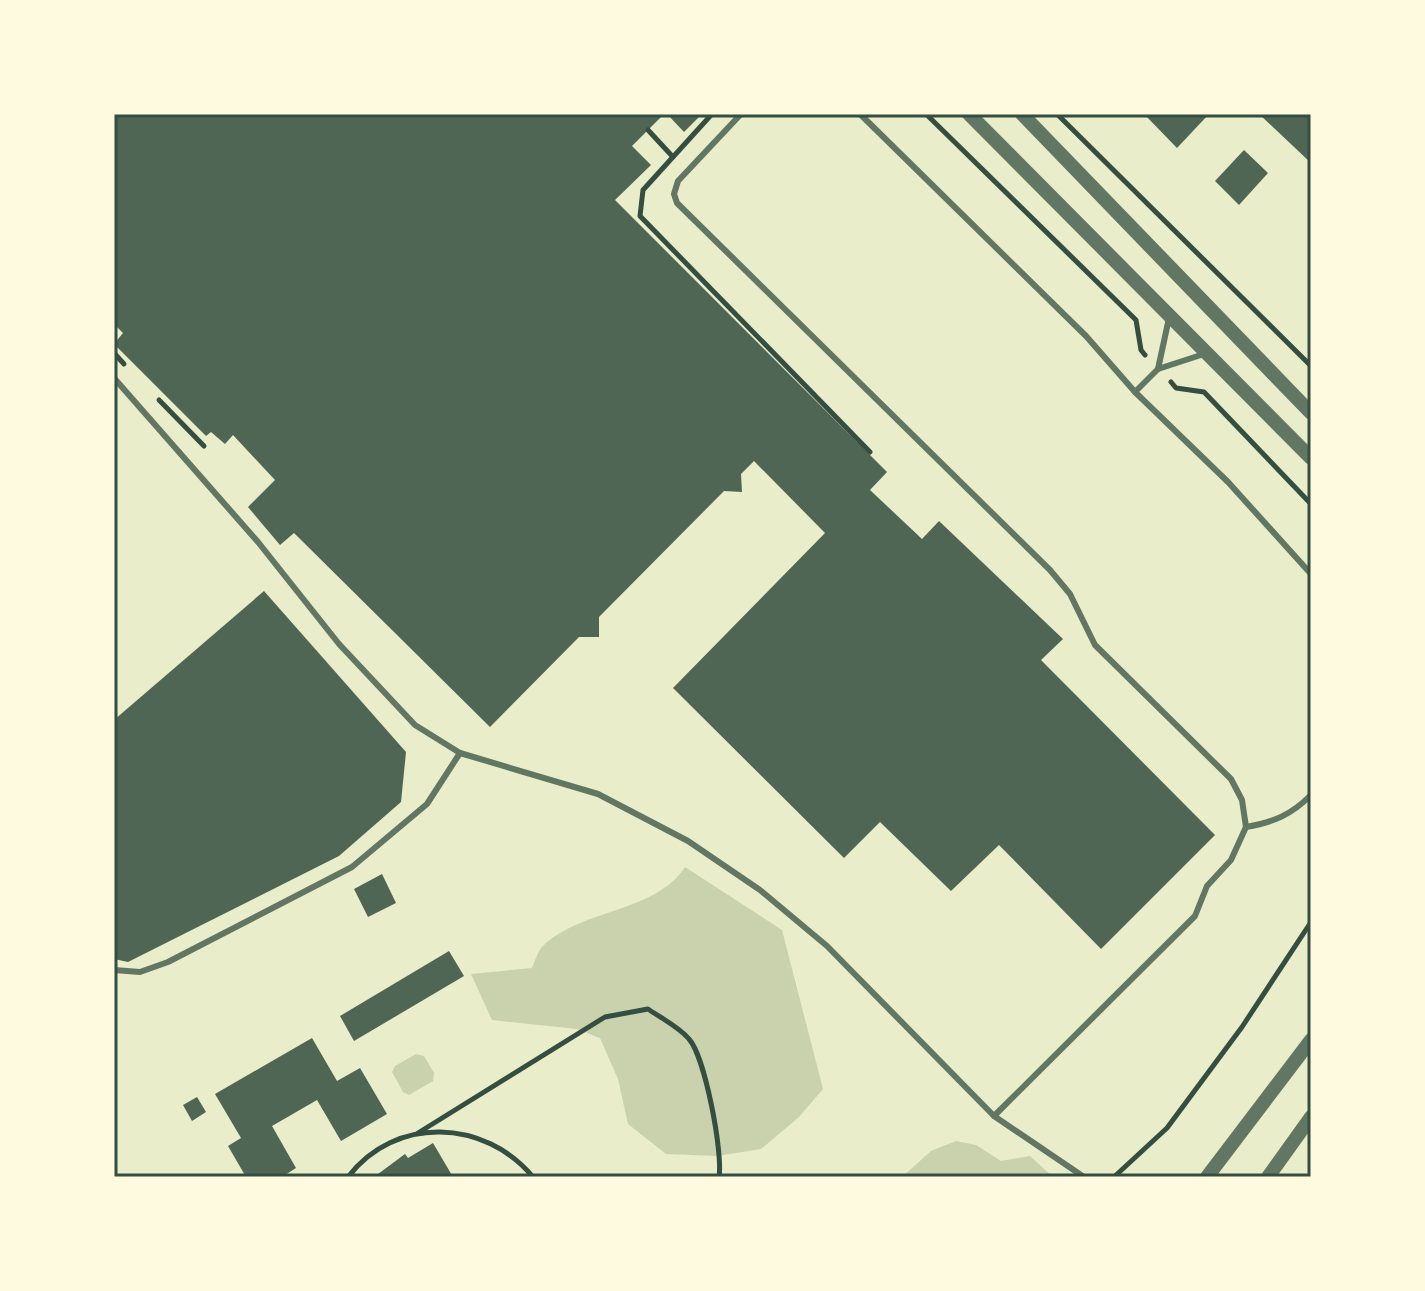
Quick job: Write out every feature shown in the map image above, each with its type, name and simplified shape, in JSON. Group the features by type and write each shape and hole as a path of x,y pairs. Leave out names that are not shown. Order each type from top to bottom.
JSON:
{"street":[{"path":"969,114 1311,458"},
{"path":"1022,114 1311,413"},
{"path":"1207,1177 1311,1040"},
{"path":"1268,1177 1311,1117"}],"lane":[{"path":"741,114 678,181 674,194 677,203 1050,570 1070,594 1095,645 1231,779 1242,800 1246,827 1231,860 1207,886 1195,916 994,1116"},
{"path":"860,114 1086,336 1135,392 1228,482 1311,574"},
{"path":"1158,369 1170,315"},
{"path":"1135,392 1158,369 1208,353"},
{"path":"114,378 258,542 339,644 415,725 460,753 598,794 688,841 736,874 827,946 994,1116 1084,1177"},
{"path":"114,970 140,972 168,962 352,867 427,804 460,753"},
{"path":"1246,827 1269,823 1292,814 1311,795"}],"path":[{"path":"712,114 643,190 640,216 870,452"},
{"path":"926,114 1136,320 1141,350 1176,388 1204,392 1311,504"},
{"path":"1057,114 1311,366"},
{"path":"648,130 673,157"},
{"path":"1114,1177 1167,1128 1242,1027 1311,922"},
{"path":"1304,933 1311,938"},
{"path":"348,1177 374,1151 418,1133 605,1017 648,1009 690,1040 715,1117 721,1163 719,1177"},
{"path":"418,1133 463,1133 486,1140 506,1151 533,1177"}],"green space":[{"path":"685,867 782,930 823,1089 799,1117 761,1149 717,1156 666,1154 628,1124 618,1079 600,1038 577,1029 492,1020 471,974 532,968 541,948 559,934 656,893 672,882"},
{"path":"416,1054 424,1056 434,1073 433,1081 409,1095 403,1092 392,1072 395,1066"},
{"path":"956,1141 976,1145 1001,1161 1030,1156 1053,1177 902,1177 931,1151"}],"building":[{"path":"114,114 664,114 632,146 651,165 615,200 887,472 870,490 922,539 939,521 1063,639 1041,660 1215,835 1101,949 999,845 951,891 880,822 844,858 673,688 825,533 754,461 741,474 742,492 724,491 599,617 599,637 579,637 490,727 294,533 280,545 248,507 275,480 233,435 225,444 211,432 206,436 114,344 123,333 114,324"},
{"path":"667,114 702,114 684,132"},
{"path":"1144,114 1209,114 1177,148"},
{"path":"1259,114 1311,114 1311,163 1293,146"},
{"path":"1244,150 1268,173 1239,205 1215,181"},
{"path":"264,591 406,752 401,802 339,856 128,962 114,959 114,720"},
{"path":"382,874 396,903 368,917 354,889"},
{"path":"449,951 464,976 354,1041 340,1016"},
{"path":"312,1038 337,1081 360,1068 387,1114 341,1141 317,1100 272,1126 296,1168 282,1177 246,1177 228,1146 241,1138 215,1094"},
{"path":"197,1097 206,1112 192,1121 183,1105"},
{"path":"433,1143 453,1177 374,1177 405,1154 408,1158"}]}
